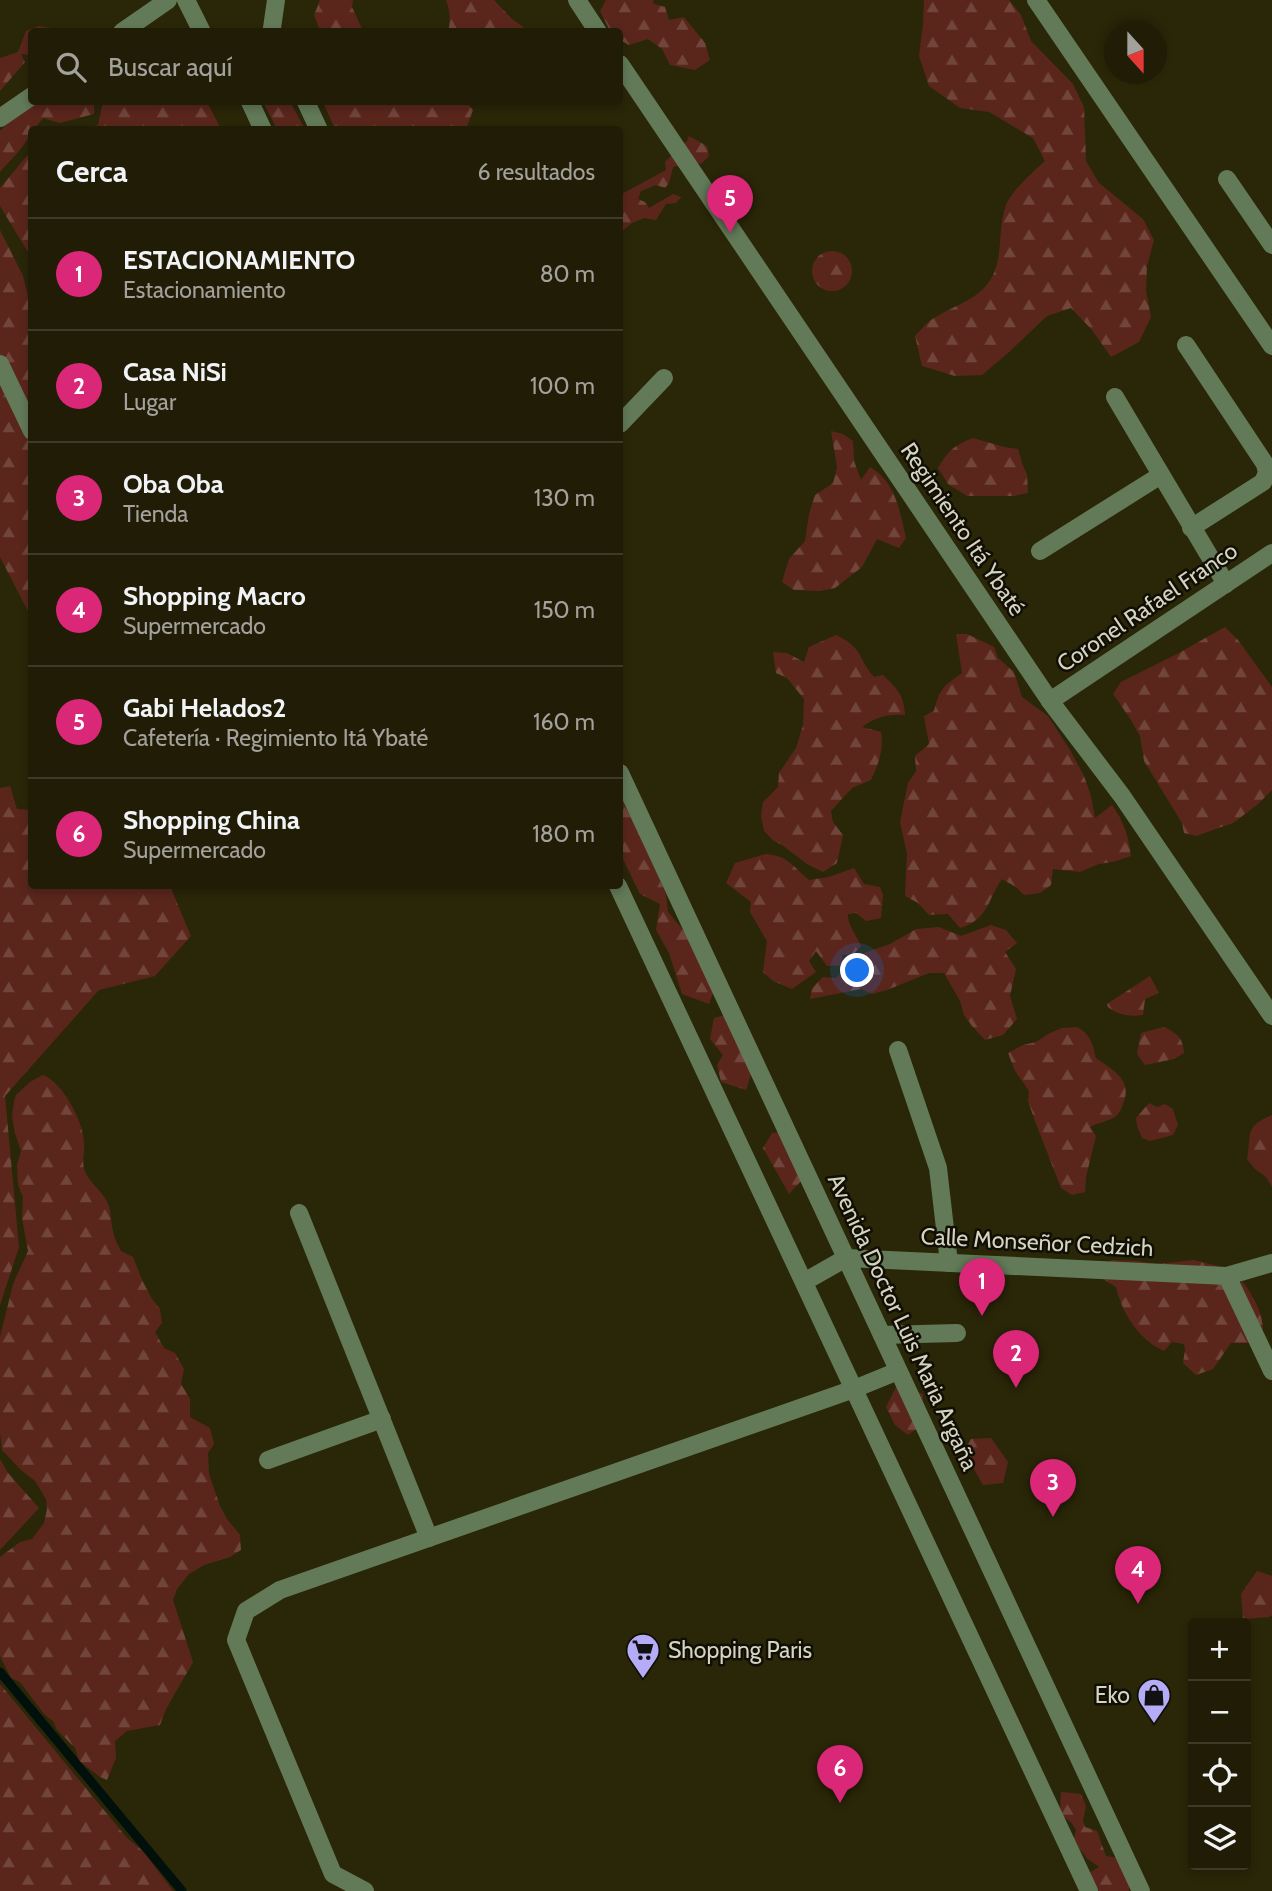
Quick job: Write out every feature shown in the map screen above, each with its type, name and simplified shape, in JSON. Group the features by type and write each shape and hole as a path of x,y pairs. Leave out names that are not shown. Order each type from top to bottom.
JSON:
{"street":[{"path":"128,28 168,0"},
{"path":"186,0 200,28"},
{"path":"270,28 276,0"},
{"path":"577,0 595,28"},
{"path":"1037,0 1272,346"},
{"name":"Regimiento Itá Ybaté","path":"623,68 1050,701 1122,796 1272,1016"},
{"path":"0,118 28,99"},
{"path":"251,105 261,126"},
{"path":"307,105 317,126"},
{"path":"1227,179 1272,244"},
{"path":"1186,345 1265,464 1267,473 1263,482 1192,528"},
{"path":"0,364 28,423"},
{"path":"623,421 664,378"},
{"path":"1115,397 1226,584"},
{"path":"1040,551 1161,475"},
{"name":"Coronel Rafael Franco","path":"1050,701 1272,553"},
{"name":"Avenida Doctor Luis Maria Argaña","path":"623,779 1142,1891"},
{"path":"619,889 1089,1891"},
{"path":"898,1050 938,1168 949,1263"},
{"path":"299,1213 429,1538"},
{"path":"804,1282 846,1258"},
{"name":"Calle Monseñor Cedzich","path":"846,1258 1227,1276 1272,1263"},
{"path":"1227,1276 1272,1371"},
{"path":"882,1335 957,1333"},
{"path":"365,1891 333,1883 236,1640 246,1611 280,1590 854,1389 898,1371"},
{"path":"268,1460 382,1419"}],"green space":[{"path":"320,0 353,0 352,7 362,28 319,28 314,15"},
{"path":"446,0 494,0 524,28 449,28"},
{"path":"606,0 653,0 654,4 665,7 669,20 684,17 705,43 710,60 695,70 670,65 662,49 648,39 629,45 623,42 623,28 608,28 600,11"},
{"path":"924,0 1009,0 1021,15 1031,41 1073,84 1084,107 1086,161 1099,183 1143,219 1154,240 1147,266 1146,291 1151,317 1139,342 1111,357 1092,330 1071,308 1047,316 982,375 955,376 922,366 915,336 931,320 979,292 992,278 998,258 1006,205 1018,188 1045,161 1033,138 989,112 960,108 929,86 919,56"},
{"path":"28,30 28,55 21,54 25,62 0,91 0,58 18,52"},
{"path":"28,104 94,105 94,114 60,123 43,118 36,126 28,126 28,139 0,172 0,131"},
{"path":"102,105 209,105 219,126 94,126 98,125"},
{"path":"265,105 292,105 303,126 275,126"},
{"path":"324,105 469,105 473,110 467,126 334,126"},
{"path":"689,136 707,146 709,156 701,164 693,162 673,167 665,188 656,185 641,191 638,199 645,202 649,208 673,194 681,197 676,203 666,204 656,220 644,218 623,230 623,193 666,170 665,162"},
{"path":"28,155 28,252 0,206 0,188"},
{"path":"0,230 23,276 28,296 28,611 0,557"},
{"path":"832,251 840,252 846,257 851,263 851,279 846,285 840,290 832,291 824,290 818,285 813,279 812,271 813,263 818,257 824,252"},
{"path":"831,431 843,434 853,441 854,461 861,480 870,467 891,488 906,538 899,548 877,539 862,567 835,588 820,591 794,590 782,582 789,559 805,541 815,495 833,483 837,467"},
{"path":"973,438 1018,449 1027,475 1028,493 1014,496 967,496 948,484 938,468 952,449"},
{"path":"1225,627 1238,640 1272,687 1272,790 1233,823 1196,836 1184,833 1182,823 1144,761 1140,736 1113,694 1121,682"},
{"path":"956,634 967,634 994,647 998,658 1014,672 1022,697 1048,716 1070,750 1084,776 1095,818 1112,805 1116,811 1125,829 1131,856 1080,872 1053,869 1051,885 1040,893 1024,895 1002,879 977,920 960,928 948,914 929,915 918,903 905,896 907,854 900,822 908,783 916,771 915,756 929,744 924,716 934,711 943,689 962,673"},
{"path":"836,635 856,649 874,677 883,675 896,688 903,702 905,715 882,717 862,727 881,732 880,757 871,780 852,788 831,811 833,822 843,835 837,863 823,872 774,841 764,831 761,816 763,802 778,787 779,773 796,748 803,725 804,699 787,678 776,673 773,652 787,653 804,662 809,647"},
{"path":"10,786 17,809 28,810 28,889 171,889 191,936 155,976 99,990 5,1096 19,1247 0,1305 0,788"},
{"path":"623,796 666,894 668,912 684,931 717,982 709,1004 682,994 669,953 656,930 660,904 640,894 623,859"},
{"path":"766,854 785,860 809,880 829,877 854,868 864,884 880,887 883,895 881,918 866,921 856,913 848,914 861,946 854,954 842,955 843,965 827,966 816,951 809,961 816,972 792,989 773,981 763,972 767,941 750,912 751,902 726,883 735,863"},
{"path":"991,925 1006,930 1017,943 1005,952 1016,969 1010,996 1017,1019 1003,1035 985,1040 964,1015 960,1001 944,973 929,973 872,994 861,989 810,999 812,988 823,977 836,978 864,953 890,944 916,929 939,927 961,936"},
{"path":"1150,976 1159,993 1145,999 1143,1015 1124,1015 1108,1007 1107,1004"},
{"path":"728,1014 735,1020 734,1041 746,1050 752,1071 746,1090 721,1082 717,1065 723,1055 710,1039 714,1018"},
{"path":"1077,1027 1088,1036 1096,1058 1119,1075 1126,1093 1116,1116 1090,1127 1096,1136 1085,1192 1072,1195 1061,1188 1028,1101 1029,1091 1015,1071 1008,1053 1062,1028"},
{"path":"1164,1027 1178,1037 1184,1053 1174,1059 1145,1065 1137,1054 1141,1033"},
{"path":"43,1075 58,1086 76,1114 83,1133 83,1166 86,1174 108,1204 114,1234 121,1251 133,1257 143,1282 160,1309 162,1323 155,1332 164,1348 175,1353 184,1369 181,1384 190,1399 190,1417 210,1428 214,1444 208,1453 209,1474 220,1506 240,1535 241,1550 189,1574 177,1589 173,1600 193,1662 160,1725 127,1731 115,1741 116,1758 107,1780 79,1761 75,1748 57,1730 53,1721 45,1715 20,1682 11,1678 0,1656 0,1557 20,1542 32,1539 44,1523 47,1509 46,1499 35,1481 2,1450 0,1432 0,1337 13,1284 28,1251 22,1218 23,1197 18,1185 17,1165 21,1151 12,1117 16,1095 30,1082"},
{"path":"1149,1103 1157,1107 1165,1104 1173,1109 1178,1125 1173,1135 1150,1141 1142,1138 1136,1118"},
{"path":"1272,1115 1272,1187 1266,1177 1247,1159 1253,1128"},
{"path":"784,1132 803,1179 789,1194 763,1148 772,1133"},
{"path":"1111,1260 1157,1264 1194,1260 1218,1266 1225,1286 1243,1282 1247,1288 1260,1314 1263,1335 1251,1343 1231,1343 1213,1369 1196,1375 1183,1363 1184,1344 1172,1342 1164,1351 1147,1340 1133,1325 1116,1287 1098,1276"},
{"path":"897,1385 923,1394 922,1425 908,1435 895,1425 886,1407"},
{"path":"991,1438 1008,1462 1003,1483 983,1485 964,1451 971,1439"},
{"path":"0,1459 8,1473 39,1508 0,1550"},
{"path":"1257,1571 1272,1576 1272,1615 1243,1618 1241,1594"},
{"path":"0,1684 127,1838 143,1851 173,1891 0,1891"},
{"path":"1061,1792 1081,1794 1086,1806 1083,1820 1085,1827 1097,1831 1106,1856 1118,1858 1130,1872 1129,1891 1098,1891 1087,1874 1099,1867 1073,1842 1076,1830 1071,1822 1060,1815"}],"waterway":[{"path":"0,1672 182,1891"}],"place":[{"name":"Gabi Helados2","path":"730,233"},
{"name":"ESTACIONAMIENTO","path":"982,1316"},
{"name":"Casa NiSi","path":"1016,1388"},
{"name":"Oba Oba","path":"1053,1517"},
{"name":"Shopping Macro","path":"1138,1604"},
{"name":"Shopping Paris","path":"643,1680"},
{"name":"Eko","path":"1154,1725"},
{"name":"Shopping China","path":"840,1803"}]}
